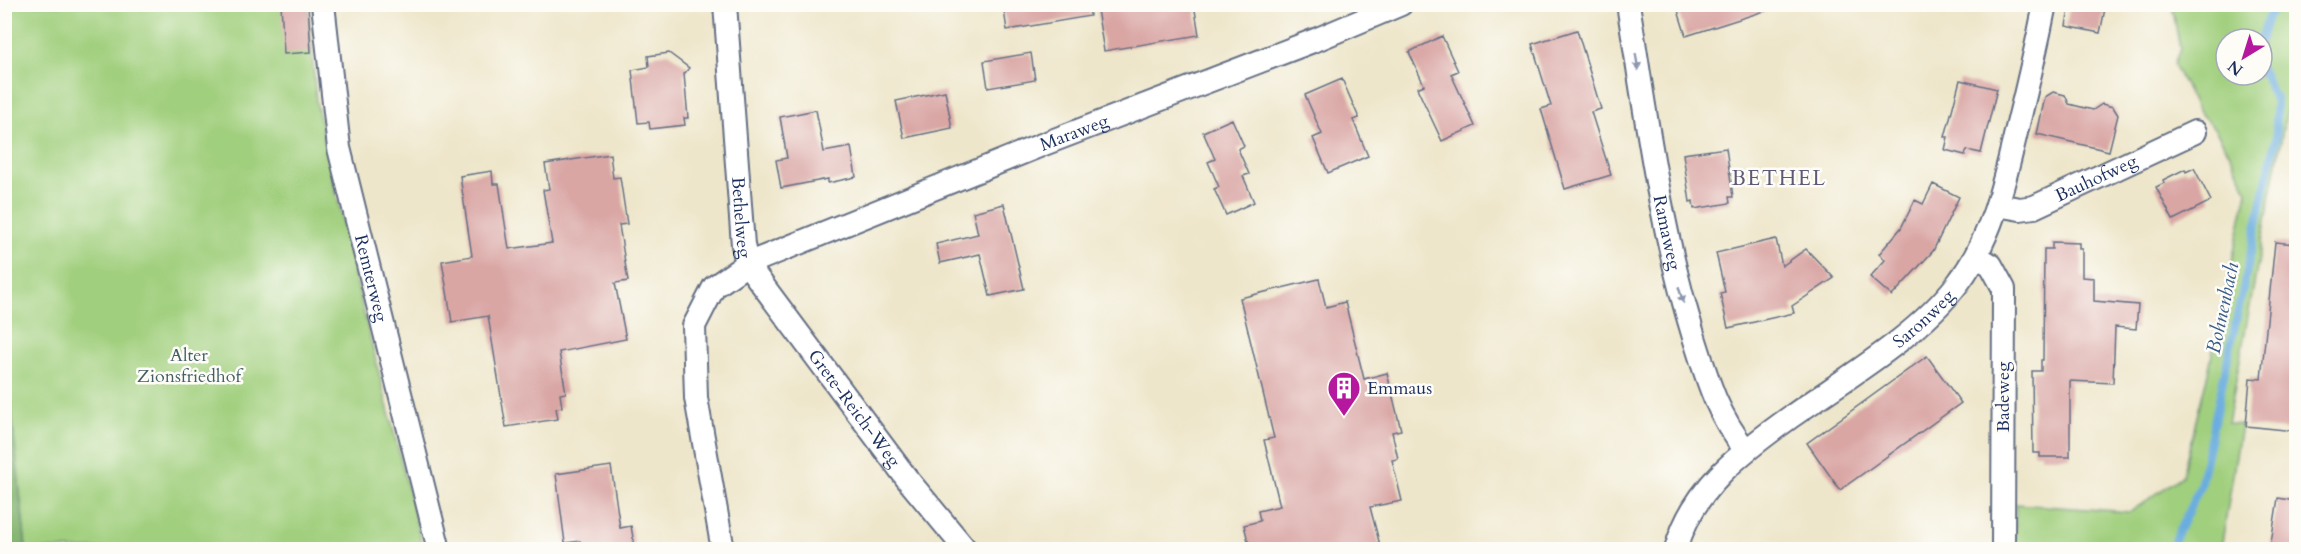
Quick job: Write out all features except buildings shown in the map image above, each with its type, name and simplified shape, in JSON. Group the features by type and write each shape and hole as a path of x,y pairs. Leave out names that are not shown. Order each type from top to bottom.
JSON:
{"street":[{"name":"Remterweg","path":"323,4 339,148 439,549"},
{"name":"Bethelweg","path":"723,549 696,398 694,326 714,287 747,264 743,245 725,4"},
{"name":"Maraweg","path":"747,264 1034,148 1318,39 1401,4"},
{"name":"Ramaweg","path":"1628,4 1650,139 1678,286 1710,389 1728,429 1745,450"},
{"name":"Saronweg","path":"1676,549 1686,521 1708,489 1745,450 1913,330 1957,284 1976,256 1988,231 1996,205 2022,108 2045,4"},
{"name":"Bauhofweg","path":"1996,205 2020,209 2034,207 2195,132"},
{"name":"Badeweg","path":"1976,256 1992,265 2004,289 2003,549"},
{"name":"Grete-Reich-Weg","path":"747,264 908,480 966,549"}],"green space":[{"name":"Alter Zionsfriedhof","path":"4,5 308,5 316,101 354,273 423,549 26,549 4,349"},
{"path":"2172,5 2296,5 2296,34 2287,38 2294,55 2292,82 2228,423 2241,425 2221,549 2014,550 2016,504 2130,512 2182,476 2208,373 2247,191 2230,154 2214,128 2197,110 2174,64 2180,49"},
{"path":"5,349 26,549 5,549"}],"waterway":[{"name":"Bohnenbach","path":"2265,27 2268,17 2279,4"},
{"name":"Bohnenbach","path":"2170,550 2200,486 2276,137 2276,101 2270,87"}],"place":[{"name":"Emmaus","path":"1344,417"}],"district":[{"name":"BETHEL","path":"1779,178"}]}
